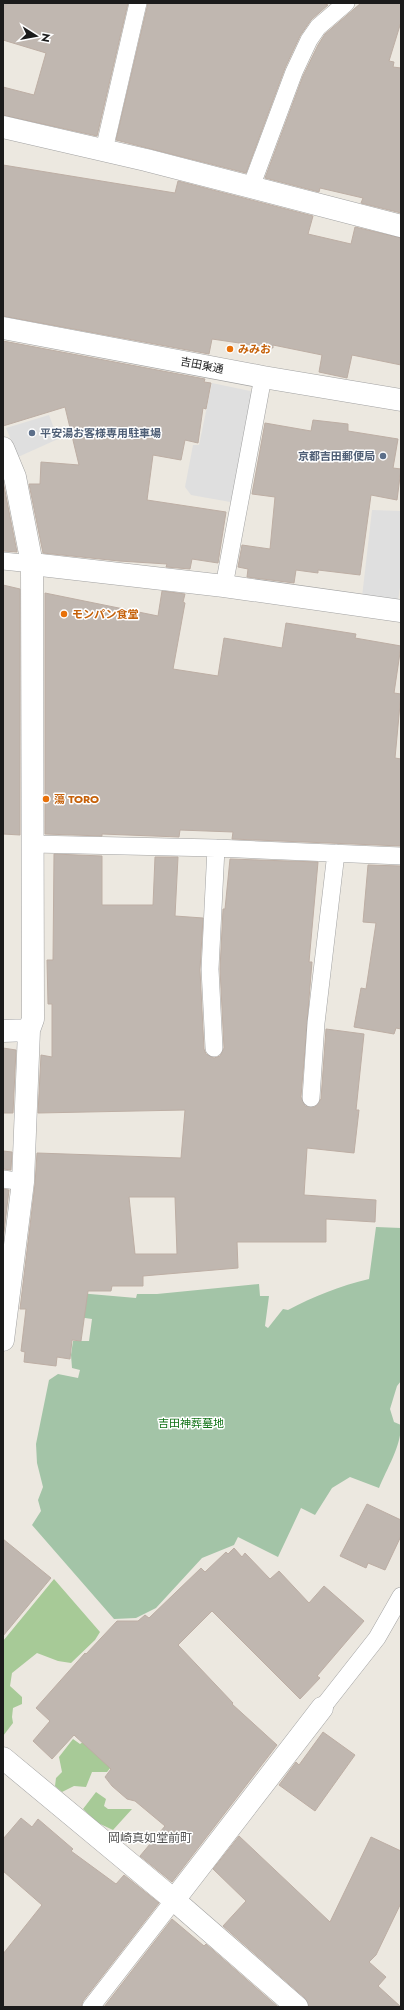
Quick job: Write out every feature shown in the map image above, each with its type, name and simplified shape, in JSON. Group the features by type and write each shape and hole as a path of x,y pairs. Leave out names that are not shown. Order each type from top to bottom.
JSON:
{"street":[{"path":"3,127 104,150 401,226"},
{"name":"吉田東通","path":"3,328 263,377 401,400"},
{"path":"3,448 15,476 32,564 33,844 32,1019 29,1030 13,1180 3,1340"},
{"path":"32,564 224,586 401,611"},
{"path":"3,1031 29,1030"},
{"path":"174,1900 322,1708"},
{"path":"3,1758 174,1900 297,2007"}],"lane":[{"path":"104,150 138,3"},
{"path":"251,187 294,72 309,40 318,26 346,3"},
{"path":"224,586 263,377"},
{"path":"3,561 32,564"},
{"path":"33,844 216,848 401,856"},
{"path":"214,1048 210,969 216,848"},
{"path":"311,1098 316,1023 336,853"},
{"path":"322,1708 377,1638 401,1596"},
{"path":"91,2007 174,1900"}],"green space":[{"name":"吉田神葬墓地","path":"376,1227 401,1228 401,1381 397,1386 390,1409 394,1422 401,1425 399,1441 379,1488 350,1477 332,1488 315,1515 301,1508 278,1557 238,1537 234,1545 202,1558 156,1608 136,1618 114,1619 32,1525 41,1511 38,1500 43,1487 37,1463 36,1444 49,1380 58,1374 78,1378 80,1370 72,1368 71,1355 73,1341 89,1341 92,1319 65,1315 67,1292 136,1298 137,1294 157,1294 259,1284 260,1296 269,1296 265,1326 268,1328 283,1309 288,1310 327,1292 369,1279"},
{"path":"54,1579 100,1632 95,1640 71,1663 58,1661 37,1653 12,1673 10,1686 22,1697 22,1704 13,1708 13,1723 3,1736 3,1641"},
{"path":"73,1739 80,1744 83,1742 126,1748 107,1772 92,1772 86,1787 74,1786 62,1792 55,1786 56,1778 62,1772 59,1757"},
{"path":"96,1792 106,1799 104,1806 108,1809 132,1809 113,1830 98,1823 83,1809"}],"shaded area":[{"path":"212,383 255,392 236,503 191,495 185,487 193,445 199,445"},
{"name":"平安湯お客様専用駐車場","path":"49,415 58,439 18,457 6,428"},
{"path":"372,510 401,511 401,580 398,601 362,597"}],"building":[{"path":"3,3 128,3 97,136 3,115 3,87 34,95 46,53 3,40"},
{"path":"148,3 322,3 328,5 311,20 300,36 285,68 246,173 116,140"},
{"path":"361,3 401,3 401,22 389,61 394,62 393,67 401,68 401,213 361,203 363,198 320,188 319,192 265,178 303,76 318,45 325,34"},
{"path":"3,165 175,193 178,181 313,216 308,234 351,244 355,227 401,238 401,365 352,355 347,378 319,372 322,355 273,345 273,348 212,339 209,354 3,316"},
{"path":"3,341 205,379 204,382 211,383 206,409 203,408 198,443 185,440 181,460 153,455 147,500 226,512 218,563 192,559 190,569 166,567 167,564 119,561 43,553 29,484 40,484 41,462 79,465 65,407 3,426"},
{"path":"313,420 348,424 348,431 398,439 393,468 401,469 397,500 371,495 360,575 318,570 318,573 296,570 294,583 247,577 248,569 238,567 242,545 270,549 275,497 252,494 265,423 311,431"},
{"path":"3,481 17,552 3,551"},
{"path":"3,585 20,589 20,835 3,834"},
{"path":"162,591 185,594 183,602 185,603 173,669 218,676 224,638 282,648 286,623 356,634 355,638 401,646 394,693 401,694 395,758 401,759 401,846 232,839 233,832 180,830 179,837 102,834 102,836 45,834 45,593 158,616"},
{"path":"54,854 102,856 102,905 153,905 155,857 178,857 175,916 203,918 200,970 204,1049 206,1054 214,1058 220,1056 224,1048 220,969 223,909 225,909 230,859 318,862 309,962 312,962 301,1097 305,1106 315,1107 321,1099 326,1029 364,1034 356,1110 359,1110 354,1153 307,1148 304,1195 376,1200 375,1222 326,1219 326,1242 237,1242 238,1268 143,1276 143,1286 112,1286 111,1291 88,1291 81,1341 72,1340 70,1359 57,1357 56,1366 24,1362 25,1352 21,1351 26,1309 20,1309 35,1184 37,1153 181,1158 185,1110 38,1113 41,1055 52,1057 52,1004 48,1004 47,960 53,960","holes":["129,1197 175,1197 177,1254 135,1254"]},
{"path":"368,865 401,866 401,1029 396,1028 394,1034 354,1027 361,988 366,989 376,923 363,922"},
{"path":"3,1048 16,1050 13,1113 3,1113"},
{"path":"3,1151 12,1152 11,1170 3,1169"},
{"path":"3,1189 9,1190 3,1240"},
{"path":"367,1504 401,1520 401,1536 385,1570 368,1563 366,1568 340,1556"},
{"path":"3,1539 51,1578 3,1636"},
{"path":"234,1548 242,1557 245,1553 270,1579 279,1571 309,1603 324,1586 364,1621 317,1676 320,1678 300,1699 212,1611 178,1645 233,1703 232,1704 277,1745 172,1882 140,1856 165,1826 135,1801 127,1799 112,1786 105,1777 111,1769 74,1735 52,1759 33,1741 50,1721 36,1708 85,1653 86,1654 117,1621 138,1621 145,1615 149,1618 201,1568 205,1572 226,1552 228,1554"},
{"path":"323,1732 355,1755 315,1811 279,1785 296,1762 299,1765"},
{"path":"21,1818 32,1827 38,1819 73,1849 71,1851 116,1884 124,1875 159,1903 83,2001 81,2007 3,2007 3,1954 42,1905 3,1871 3,1839"},
{"path":"239,1836 330,1922 371,1837 401,1851 401,1903 376,1955 369,1962 386,1977 378,1986 401,2007 309,2007 305,1998 223,1926 246,1901 213,1869"},
{"path":"172,1919 204,1946 206,1944 278,2007 104,2007"}],"place":[{"name":"みみお","path":"230,349"},
{"name":"平安湯お客様専用駐車場","path":"32,433"},
{"name":"京都吉田郵便局","path":"383,456"},
{"name":"モンパン食堂","path":"64,614"},
{"name":"蕩 TORO","path":"46,799"}],"district":[{"name":"岡崎真如堂前町","path":"150,1838"}]}
